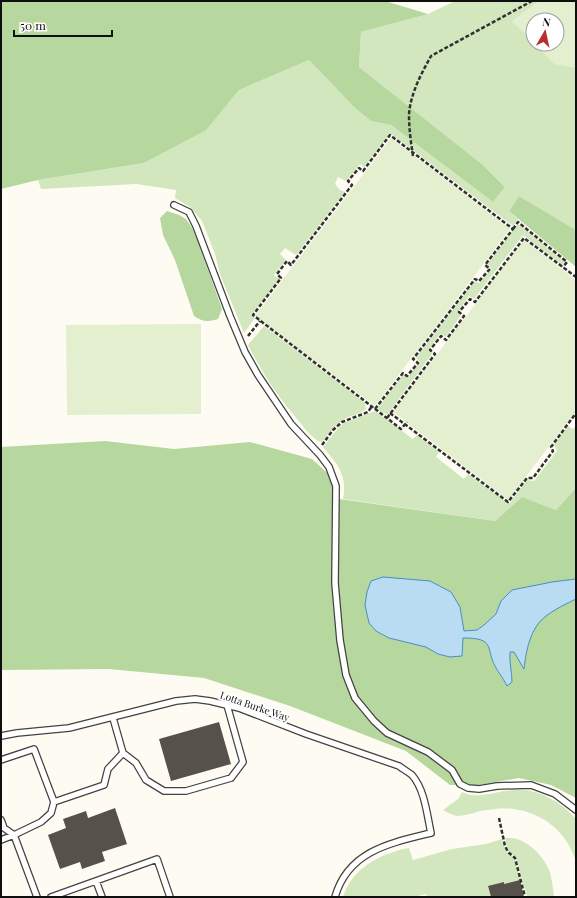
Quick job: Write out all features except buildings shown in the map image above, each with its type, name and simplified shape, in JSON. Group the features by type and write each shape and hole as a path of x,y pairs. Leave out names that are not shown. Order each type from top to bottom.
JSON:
{"lane":[{"path":"174,205 189,212 196,226 230,316 258,375 291,424 329,467 336,486 334,583 340,640 346,675 355,698 386,733 428,752 452,770 460,784 468,788 479,789 497,786 531,785 555,794 576,810"},
{"name":"Lotta Burke Way","path":"1,736 16,733 69,728 189,699 210,701 239,708 306,734 399,766 410,774 416,781 422,795 431,833 404,839 362,858 344,874 334,897"},
{"path":"113,718 123,753 136,763 146,780 164,792 186,791 231,778 243,762 227,705"},
{"path":"1,760 34,749 54,802 51,813 41,822 1,840"},
{"path":"54,802 104,785 108,769 123,753"},
{"path":"1,820 4,828 14,835 37,897"},
{"path":"51,897 157,859 170,897"},
{"path":"96,881 102,897"}],"path":[{"path":"413,154 409,131 409,114 414,93 422,71 431,56 532,1"},
{"path":"406,423 401,429 253,315 281,278 277,274 287,261 291,264 352,185 348,181 359,168 363,171 390,135 512,229"},
{"path":"375,409 403,372 408,376 418,362 413,359 474,279 479,281 490,269 485,265 518,222 567,262 563,267"},
{"path":"387,418 435,354 430,350 433,345 440,336 446,340 464,316 459,312 470,298 475,302 524,238 576,277"},
{"path":"242,344 260,321"},
{"path":"316,452 333,430 342,422 368,412 372,406"},
{"path":"390,413 406,423 508,502 527,478 533,478 553,451 551,447 576,413"},
{"path":"499,818 505,846 515,858 525,897"}],"green space":[{"path":"1,1 385,1 428,14 361,32 359,67 483,165 505,187 493,202 391,125 371,121 355,108 309,60 239,90 206,130 144,163 38,180 1,189"},
{"path":"455,1 576,1 576,230 519,196 509,211 518,219 513,226 390,133 364,167 360,164 346,181 338,177 335,184 340,190 345,192 296,255 285,248 280,254 286,260 274,275 279,279 251,315 255,318 244,333 220,274 215,254 202,221 190,207 175,198 176,190 136,184 41,189 38,180 144,163 206,129 239,90 309,60 355,108 371,121 391,125 493,202 505,187 483,165 359,67 361,32 428,14"},
{"path":"539,1 576,1 576,68 554,64 543,52 565,52 565,12 525,12 525,34 512,21"},
{"path":"391,138 510,229 375,406 255,316"},
{"path":"519,196 576,230 576,267 509,211"},
{"path":"167,211 186,219 192,228 222,309 218,319 206,321 194,316 175,260 163,235 160,218"},
{"path":"518,224 565,262 562,265 523,235 474,299 469,296 458,312 461,315 446,337 440,334 428,350 432,354 387,415 377,409 403,375 408,377 420,362 416,358 475,281 479,283 492,269 487,265"},
{"path":"524,240 576,280 576,411 508,500 393,412"},
{"path":"201,324 201,414 67,415 66,325"},
{"path":"264,326 365,403 366,409 342,420 333,428 323,441 320,442 314,438 277,394 248,345"},
{"path":"375,411 413,439 417,435 439,452 436,457 464,479 468,474 509,504 527,480 534,481 557,451 554,445 568,426 573,429 576,426 576,488 556,510 522,497 495,521 343,499 343,476 333,459 323,447 344,423"},
{"path":"105,441 174,449 250,442 312,459 334,479 339,499 495,521 522,497 556,510 576,488 576,798 551,785 519,778 478,785 450,785 406,751 290,706 204,678 109,669 1,670 1,447"},
{"path":"505,791 531,791 544,795 566,809 576,819 576,861 568,844 560,833 542,818 532,814 521,810 499,809 457,816 443,810 458,799 462,792 478,795"},
{"path":"505,838 512,838 526,843 543,859 550,872 554,897 527,897 516,858 508,850"},
{"path":"502,839 505,850 514,858 520,880 504,884 504,882 488,887 491,897 427,897 426,894 413,897 343,897 347,887 360,870 378,858 398,850 409,848 413,860 452,849 486,844"}],"water":[{"path":"383,577 430,581 451,592 460,607 464,631 477,630 484,625 496,614 501,601 512,590 576,579 576,599 549,613 536,627 528,647 524,669 514,652 510,652 512,682 507,686 493,663 488,646 483,641 474,638 463,638 462,656 450,657 438,654 426,647 389,638 376,631 369,623 365,605 367,592 371,581"}]}
